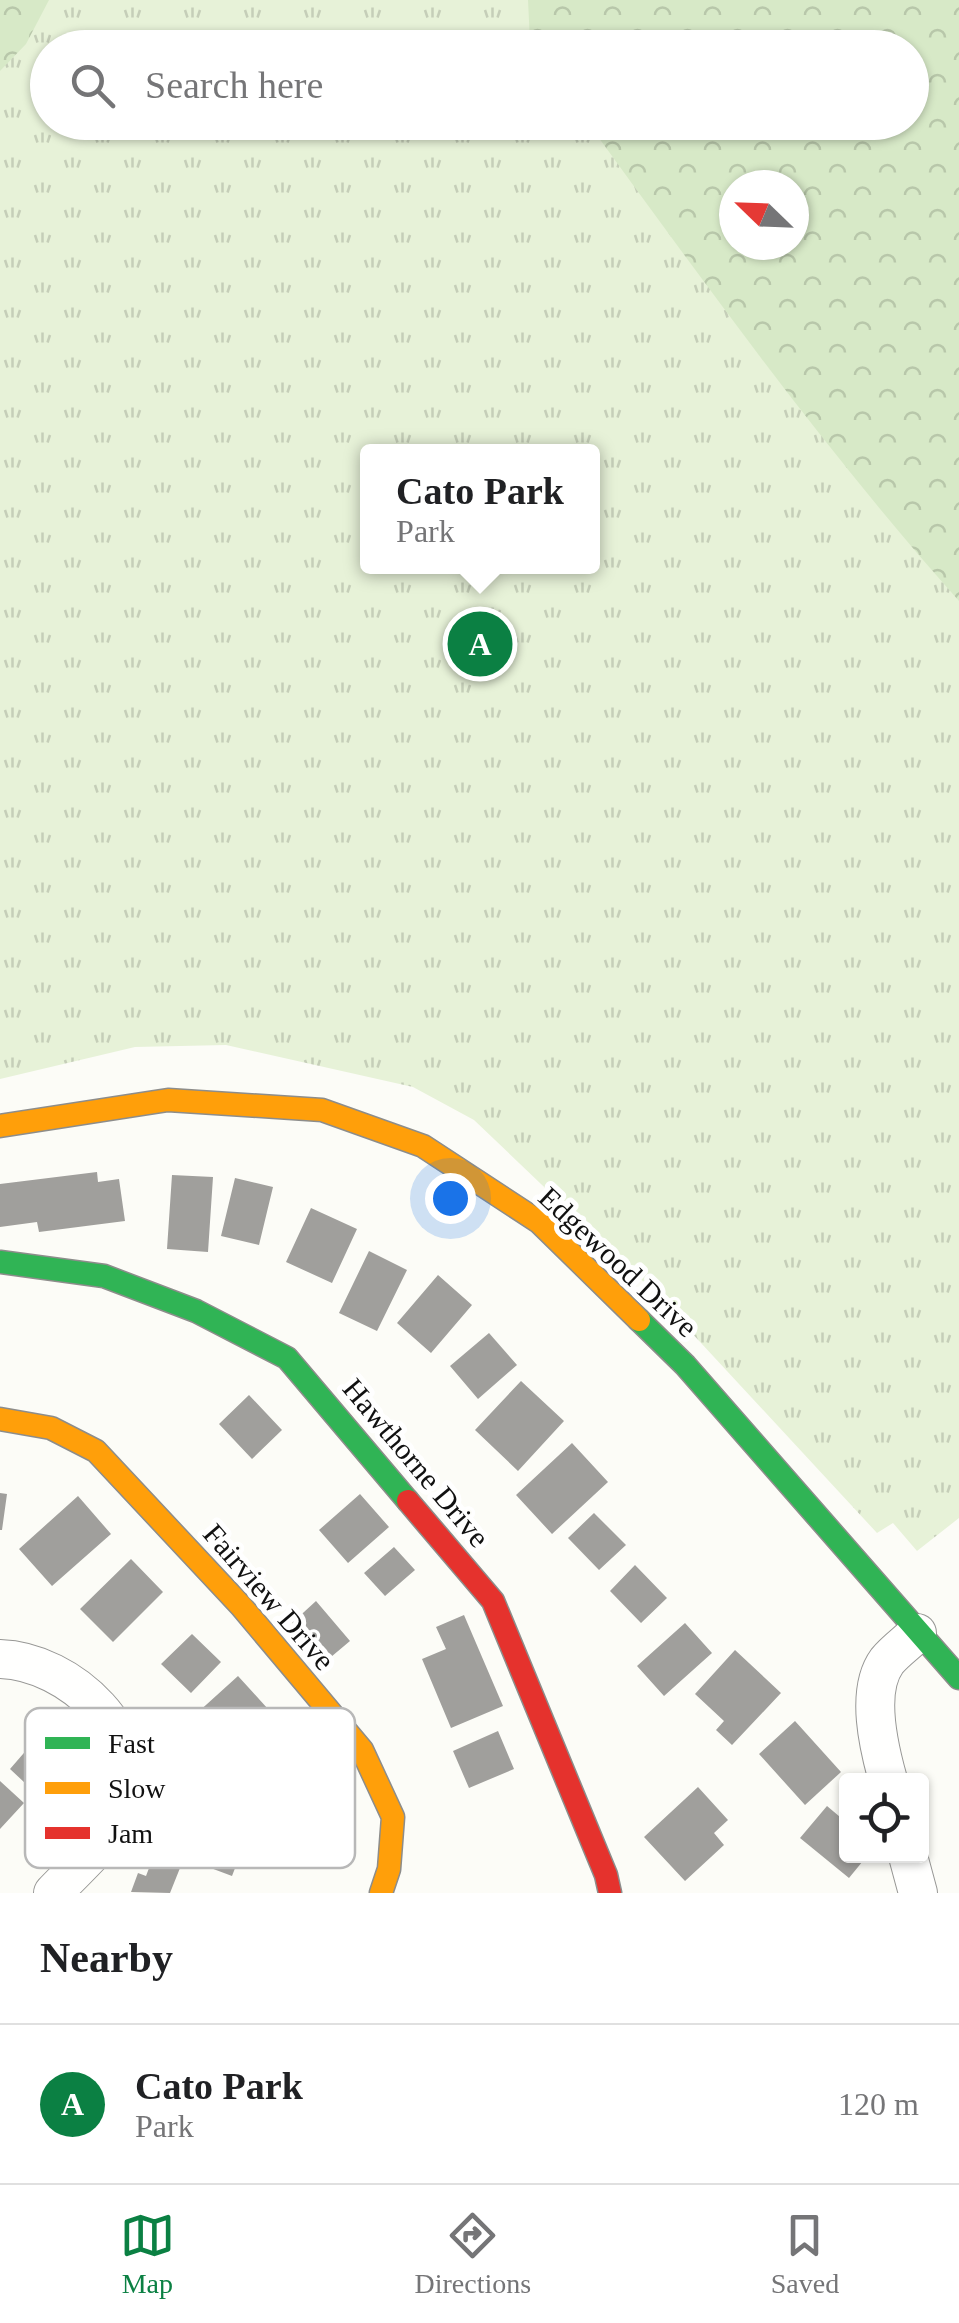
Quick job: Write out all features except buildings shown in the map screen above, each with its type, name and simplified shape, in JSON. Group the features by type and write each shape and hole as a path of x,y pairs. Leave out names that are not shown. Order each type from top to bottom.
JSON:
{"street":[{"name":"Edgewood Drive","path":"0,1126 168,1100 322,1110 423,1146 538,1222 686,1365 959,1678"},
{"name":"Hawthorne Drive","path":"0,1262 104,1276 196,1310 287,1358 493,1601 610,1893"},
{"name":"Fairview Drive","path":"0,1418 17,1418 68,1433 96,1452 241,1606 327,1708"},
{"path":"886,1773 876,1734 875,1704 885,1663 917,1633"},
{"path":"0,1658 24,1660 56,1672 99,1708"},
{"name":"Fairview Drive","path":"355,1742 392,1816 389,1870 381,1893"},
{"path":"910,1863 918,1893"},
{"path":"53,1893 76,1868"}],"green space":[{"path":"0,0 959,0 959,1518 917,1551 893,1523 877,1533 651,1289 474,1120 413,1087 226,1045 135,1047 0,1079"},
{"path":"0,0 49,0 26,44 0,71"},
{"path":"528,0 959,0 959,601 814,427 600,140 929,140 929,30 529,30"}],"traffic: fast":[{"path":"0,1262 104,1276 196,1311 287,1358 408,1501"},
{"path":"639,1320 685,1365 959,1678"}],"traffic: slow":[{"path":"0,1126 168,1100 322,1110 423,1146 539,1222 639,1320"},
{"path":"0,1419 51,1428 96,1451 241,1606 327,1708"},
{"path":"355,1742 393,1817 389,1869 381,1893"}],"traffic: jam":[{"path":"408,1501 493,1601 610,1893"}],"place":[{"name":"Cato Park","path":"480,644"}]}
